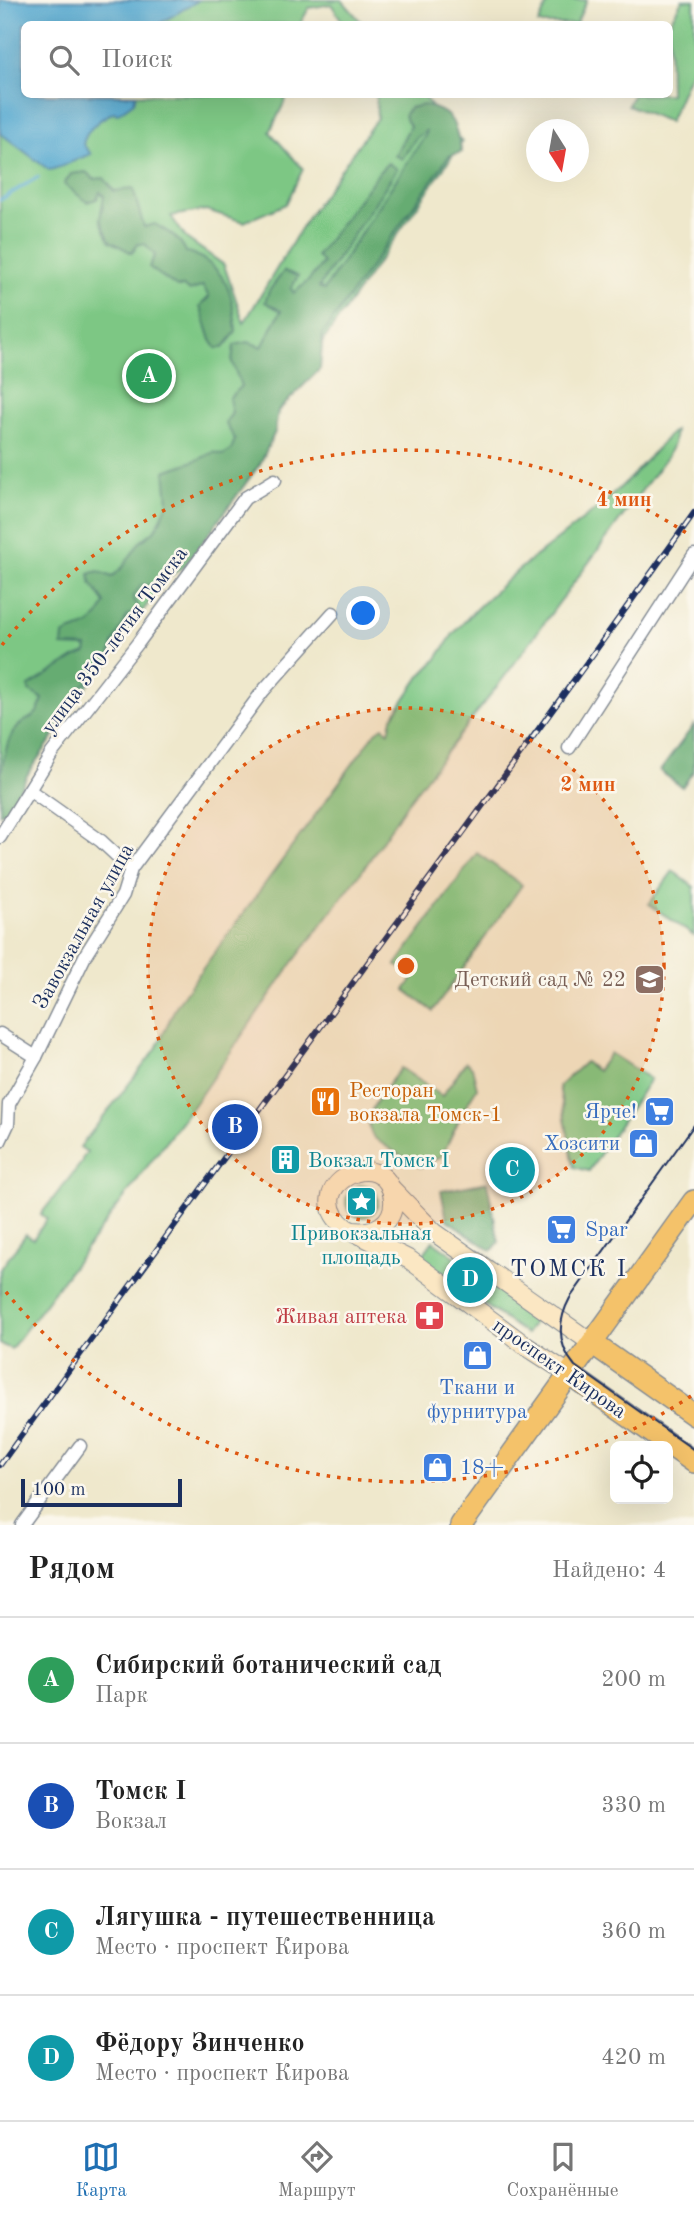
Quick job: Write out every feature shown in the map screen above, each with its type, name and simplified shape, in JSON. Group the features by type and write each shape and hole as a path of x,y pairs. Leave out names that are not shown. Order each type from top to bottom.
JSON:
{"main road":[{"path":"360,1171 374,1174 386,1182 393,1197 393,1207 382,1225 370,1232 353,1231 340,1223 333,1212 331,1203 335,1187 345,1176 360,1171"},
{"name":"проспект Кирова","path":"386,1182 434,1232 694,1415"},
{"path":"461,1525 694,1200"},
{"name":"проспект Кирова","path":"353,1231 410,1260 526,1346 694,1462"}],"street":[{"name":"улица 350-летия Томска","path":"0,838 52,753 138,643 245,498 275,480"},
{"path":"569,748 694,555"},
{"name":"Завокзальная улица","path":"0,1141 8,1124 9,1104 36,1058 86,954 123,895 131,869 263,691 333,612"},
{"path":"29,790 101,841 131,869"},
{"path":"0,1034 36,1058"},
{"path":"22,1525 80,1446"}],"green space":[{"path":"0,0 342,0 360,21 342,21 331,4 309,8 302,21 21,21 21,98 286,98 270,132 303,169 286,204 244,222 206,210 171,216 186,238 224,265 244,323 306,220 377,118 376,98 425,98 462,142 262,428 263,455 124,635 0,807"},
{"path":"549,0 587,0 577,21 539,21"},
{"path":"682,0 694,0 694,64 669,122 628,105 632,98 673,98 673,21 671,21"},
{"path":"424,105 448,115 462,152 449,156 323,334 320,369 278,411 275,432 260,464 185,566 157,585 141,585 133,598 140,610 128,615 113,644 108,664 79,689 9,810 0,814 1,779 8,744 18,726 35,714 43,699 29,691 29,686 86,653 87,647 62,646 63,635 89,624 98,616 105,603 91,583 89,574 98,571 112,577 123,567 139,543 154,531 168,502 165,471 214,452 223,455 231,450 235,439 225,423 232,413 229,398 241,386 232,362 234,345 248,342 262,347 281,311 265,302 269,291 284,271 298,276 291,289 294,293 309,280 323,263 317,256 388,163 397,169 319,287 324,290 426,134 426,131 416,138 402,159 395,155 410,126 404,116 409,108"},
{"path":"86,172 94,179 104,178 114,191 133,189 144,227 155,224 177,239 186,252 206,261 221,275 230,293 236,332 223,348 216,348 211,340 200,306 209,297 203,286 190,291 177,287 153,270 149,267 155,255 145,244 138,244 132,253 110,241 100,219 104,196 100,192 97,199 87,202 64,184 71,174"},
{"path":"675,431 668,455 508,672 407,803 365,867 291,965 197,1100 11,1349 0,1344 0,1270 26,1234 33,1239 47,1219 41,1214 87,1152 80,1147 156,1049 185,993 376,732 383,727 389,732 392,718 421,675 476,609 517,571 603,504"},
{"path":"694,725 694,771 682,787 660,771"},
{"path":"477,853 522,885 433,1011 405,990 414,977 396,965"},
{"path":"673,871 694,887 694,936 649,904"},
{"path":"610,1053 650,1079 589,1171 574,1167 559,1086 585,1062 597,1071"},
{"path":"466,1062 472,1067 477,1088 442,1156 420,1167 373,1136 369,1128 372,1110 401,1068 442,1096"},
{"path":"487,1182 499,1242 492,1251 447,1220 441,1191"},
{"path":"362,1185 374,1189 378,1201 374,1213 362,1217 350,1213 346,1201 350,1189"},
{"path":"433,1241 538,1316 526,1334 420,1259"}],"water":[{"path":"0,0 199,0 164,21 21,21 21,98 135,98 134,102 117,114 114,112 94,125 83,144 91,154 49,170 0,133"}],"waterway":[{"path":"0,200 38,177"}],"tram line":[{"path":"694,1125 570,1298 561,1325 562,1342 575,1366 694,1450"}],"railway":[{"path":"0,1465 694,513"}],"place":[{"name":"Сибирский ботанический сад","path":"149,376"},
{"name":"Детский сад № 22","path":"649,979"},
{"name":"Ресторан вокзала Томск-1","path":"326,1102"},
{"name":"Ярче!","path":"660,1111"},
{"name":"Томск I","path":"235,1127"},
{"name":"Хозсити","path":"643,1143"},
{"name":"Вокзал Томск I","path":"285,1160"},
{"name":"Лягушка - путешественница","path":"512,1170"},
{"name":"Привокзальная площадь","path":"361,1201"},
{"name":"Spar","path":"562,1229"},
{"name":"Фёдору Зинченко","path":"470,1280"},
{"name":"Живая аптека","path":"430,1316"},
{"name":"Ткани и фурнитура","path":"477,1355"},
{"name":"18+","path":"437,1467"}],"district":[{"name":"ТОМСК I","path":"569,1268"}]}
